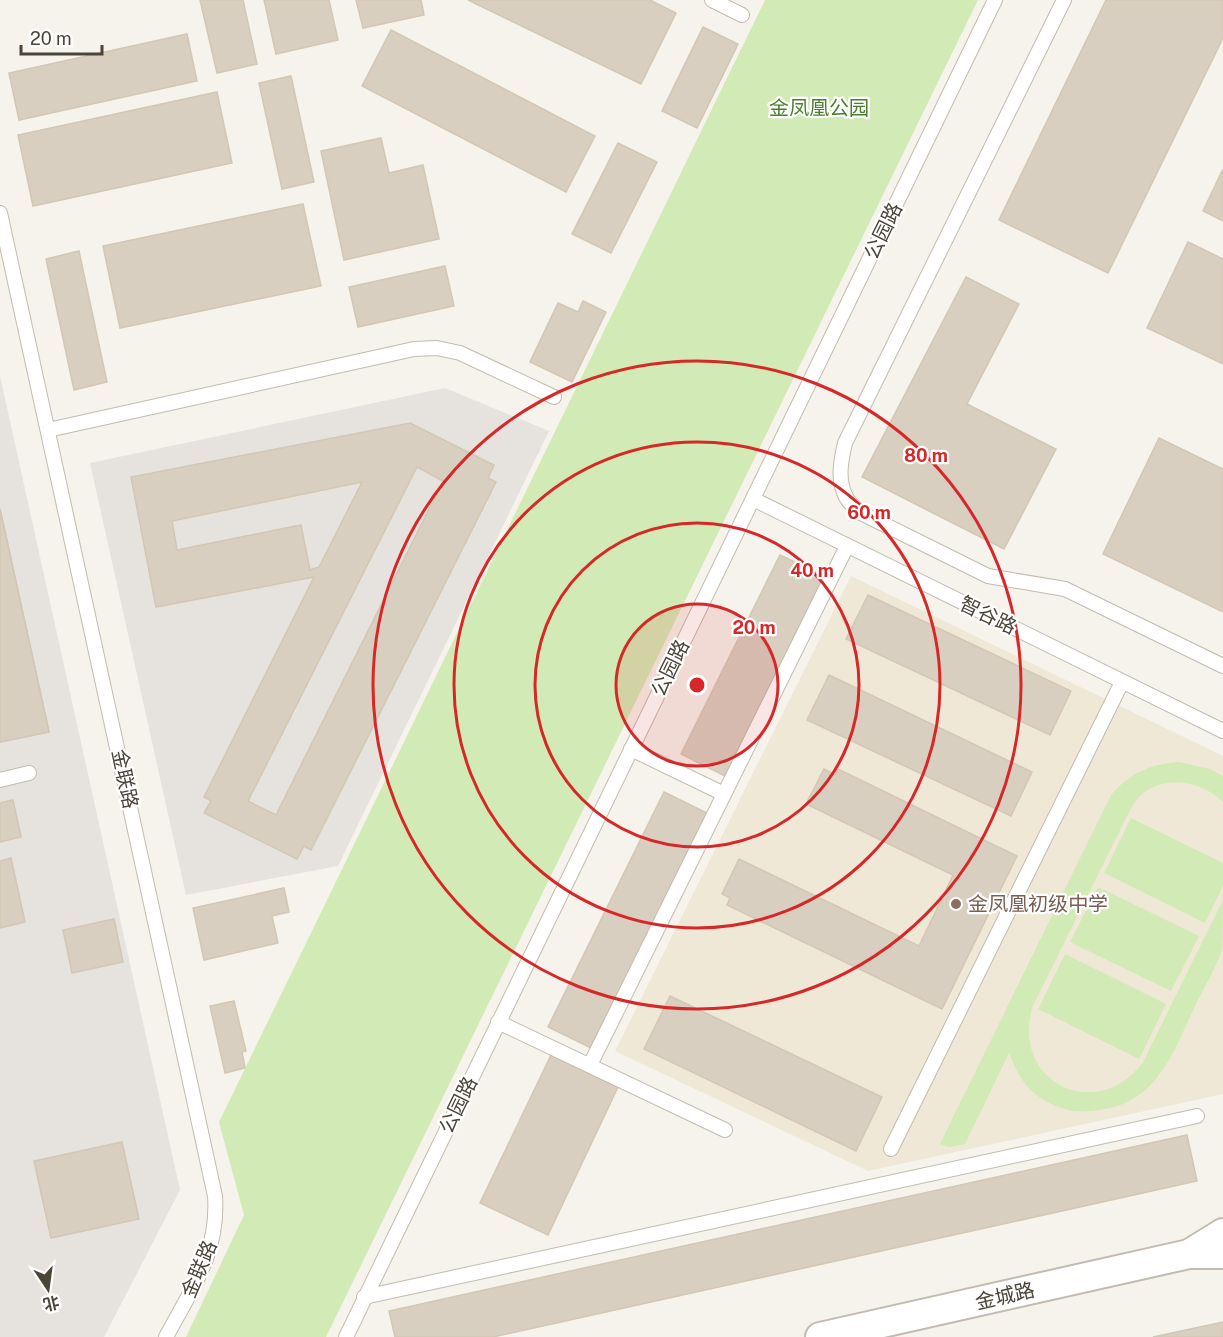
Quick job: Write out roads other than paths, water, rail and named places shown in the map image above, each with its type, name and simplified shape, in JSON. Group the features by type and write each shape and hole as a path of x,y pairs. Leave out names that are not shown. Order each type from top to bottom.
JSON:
{"street":[{"path":"1189,1254 1223,1233"},
{"path":"1189,1254 1223,1254"},
{"name":"金城路","path":"820,1337 1189,1254"}],"lane":[{"path":"712,0 742,15"},
{"name":"公园路","path":"346,1337 995,0"},
{"path":"1064,0 845,443 840,461 841,481 846,498 859,512 988,576 1065,589 1223,666"},
{"name":"金联路","path":"0,213 215,1196 217,1216 209,1254 166,1337"},
{"path":"48,430 414,349 437,348 460,353 554,398"},
{"name":"智谷路","path":"753,499 1223,731"},
{"path":"590,1065 847,546"},
{"path":"891,1149 1122,682"},
{"path":"631,749 724,794"},
{"path":"0,780 29,773"},
{"path":"498,1022 726,1130"},
{"path":"364,1297 1197,1116"}],"place":[{"name":"金凤凰初级中学","path":"956,904"}],"park label":[{"name":"金凤凰公园","path":"819,108"}]}
